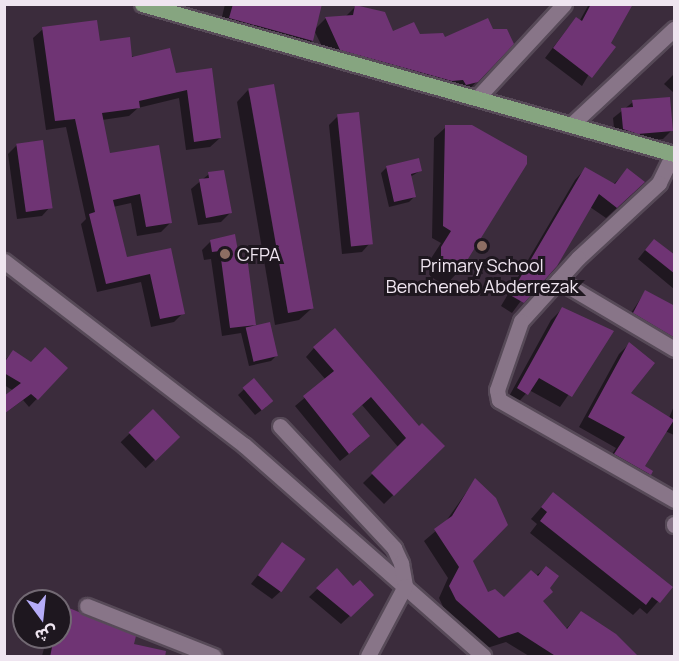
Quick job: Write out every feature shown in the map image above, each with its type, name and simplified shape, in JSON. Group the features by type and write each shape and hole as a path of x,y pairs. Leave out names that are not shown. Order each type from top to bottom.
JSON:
{"main road":[{"path":"142,4 674,154"}],"street":[{"path":"477,98 564,4"},
{"path":"571,124 675,28"},
{"path":"674,154 659,183 558,280 522,321 497,390 499,400 675,500"},
{"path":"4,261 244,445 483,657"},
{"path":"558,280 675,349"},
{"path":"280,426 394,548 405,586 368,657"},
{"path":"87,606 213,657"}],"building":[{"path":"233,4 322,4 313,41 229,18"},
{"path":"591,4 633,4 611,43 616,47 592,78 553,48 576,17 582,21"},
{"path":"355,5 385,12 393,31 414,22 420,34 443,33 445,37 488,18 493,29 507,29 514,44 478,82 466,85 463,80 452,81 340,50 325,17 353,15"},
{"path":"97,20 100,41 130,37 132,57 170,48 176,73 212,68 221,138 194,142 187,90 139,101 140,108 102,113 110,153 159,145 172,223 146,227 140,194 113,200 127,257 171,248 185,314 160,319 150,274 106,284 89,214 95,212 75,119 55,121 42,27"},
{"path":"274,84 314,309 288,313 248,89"},
{"path":"670,97 673,131 638,134 623,129 621,108 633,107 632,100"},
{"path":"359,112 373,244 351,247 337,114"},
{"path":"445,125 472,125 527,156 527,164 458,275 441,265 441,247 451,231 443,226"},
{"path":"43,140 53,208 26,212 16,144"},
{"path":"419,158 422,171 411,174 416,197 394,202 386,166"},
{"path":"585,167 615,184 627,168 645,182 617,208 599,194 557,266 524,303 510,295"},
{"path":"224,170 232,213 206,218 199,179 209,178 208,172"},
{"path":"235,234 239,257 247,256 256,325 230,328 220,251 212,252 210,240"},
{"path":"654,239 675,255 675,274 645,250"},
{"path":"645,290 675,306 675,338 633,313"},
{"path":"562,307 614,331 572,397 539,378 528,395 517,388"},
{"path":"270,322 278,356 254,362 246,328"},
{"path":"335,328 419,426 422,423 445,446 394,496 371,473 406,438 371,397 352,414 370,436 349,454 303,396 334,371 313,347"},
{"path":"629,342 655,363 631,393 674,420 645,466 653,471 651,475 614,454 625,437 588,417"},
{"path":"45,347 68,368 38,400 31,394 4,414 4,396 21,383 4,373 4,363 13,350 31,362"},
{"path":"254,378 273,401 262,411 243,388"},
{"path":"153,409 180,437 156,461 129,433"},
{"path":"475,478 496,498 508,525 473,561 488,592 495,589 504,597 531,570 538,576 546,566 559,576 550,588 553,592 543,601 567,629 581,611 616,634 639,657 557,657 518,632 499,638 456,600 449,586 459,567 434,529 452,516"},
{"path":"553,492 673,587 660,603 652,597 646,605 540,521 547,512 541,507"},
{"path":"282,542 305,559 281,592 258,575"},
{"path":"337,568 353,586 360,580 374,595 351,617 316,588"},
{"path":"72,609 136,636 134,644 166,651 165,657 50,657 52,649 72,649"}],"place":[{"name":"Primary School Bencheneb Abderrezak","path":"482,246"},
{"name":"CFPA","path":"225,254"}]}
